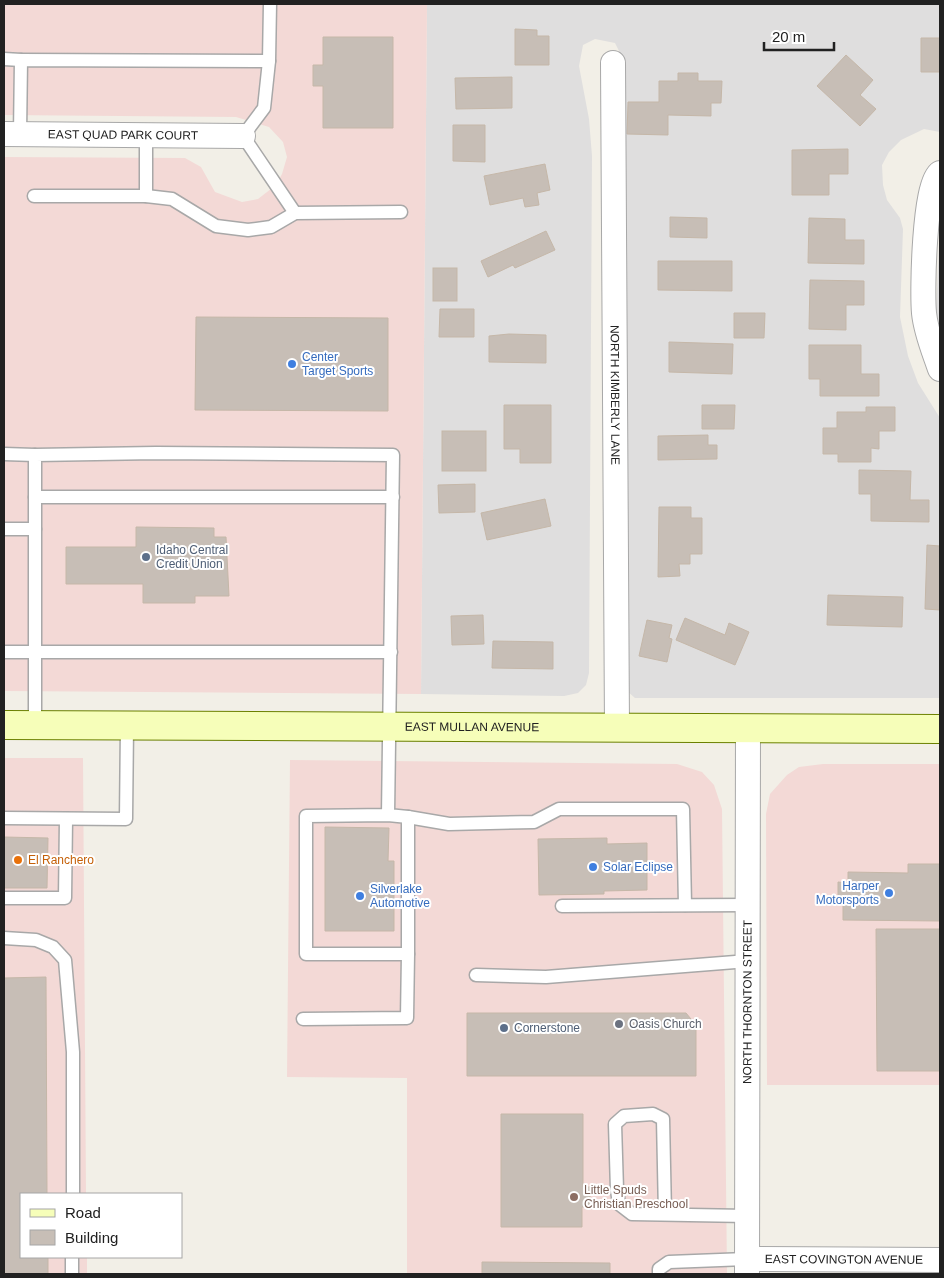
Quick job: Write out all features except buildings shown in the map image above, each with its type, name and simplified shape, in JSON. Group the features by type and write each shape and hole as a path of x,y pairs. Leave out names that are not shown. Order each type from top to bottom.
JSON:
{"main road":[{"name":"EAST MULLAN AVENUE","path":"4,726 940,729"}],"street":[{"name":"NORTH KIMBERLY LANE","path":"613,63 617,728"},
{"name":"EAST QUAD PARK COURT","path":"12,134 243,136"},
{"path":"940,173 937,175 932,187 923,266 924,314 930,342 940,369"},
{"name":"NORTH THORNTON STREET","path":"747,1267 748,728"},
{"name":"EAST COVINGTON AVENUE","path":"747,1267 940,1260"}],"lane":[{"path":"270,4 269,61 264,108 243,136 295,212"},
{"path":"4,60 269,61"},
{"path":"12,134 21,60"},
{"path":"146,135 146,196"},
{"path":"34,196 146,196 172,199 216,226 248,230 271,226 295,212 401,212"},
{"path":"4,454 156,453 393,456 388,815"},
{"path":"35,455 35,726"},
{"path":"35,497 393,497"},
{"path":"4,529 35,529"},
{"path":"4,652 391,652"},
{"path":"4,818 126,819 127,726"},
{"path":"408,954 306,954 306,816 388,815 450,824 534,822 559,809 683,809 685,905"},
{"path":"303,1018 407,1018 408,817"},
{"path":"4,898 65,898 66,819"},
{"path":"562,906 748,905"},
{"path":"4,938 36,940 53,947 65,960 73,1052 72,1193"},
{"path":"476,975 546,977 748,962"},
{"path":"665,1214 663,1119 653,1114 624,1116 615,1124 619,1204 632,1214 747,1216"},
{"path":"72,1258 72,1274"},
{"path":"659,1274 659,1269 669,1262 747,1267"}],"shaded area":[{"path":"4,4 427,4 421,694 4,691 4,157 185,158 201,167 215,192 242,202 258,199 276,185 282,174 287,157 283,142 269,127 236,117 4,115"},
{"path":"427,4 940,4 940,132 924,129 901,140 889,152 882,165 883,185 887,200 900,218 903,229 900,317 908,356 918,383 940,418 940,698 635,698 627,691 623,59 615,43 595,39 583,45 579,66 589,119 592,156 589,673 586,685 578,693 564,696 421,694"},
{"path":"940,224 940,328 936,312"},
{"path":"4,758 83,758 86,1193 20,1193 20,1258 87,1258 87,1274 4,1274"},
{"path":"290,760 677,764 702,772 714,785 722,809 727,1274 407,1274 407,1078 287,1077"},
{"path":"823,764 940,764 940,1085 767,1085 766,814 770,794 787,775 799,767"}],"place":[{"name":"Center Target Sports","path":"292,364"},
{"name":"Idaho Central Credit Union","path":"146,557"},
{"name":"El Ranchero","path":"18,860"},
{"name":"Solar Eclipse","path":"593,867"},
{"name":"Harper Motorsports","path":"889,893"},
{"name":"Silverlake Automotive","path":"360,896"},
{"name":"Oasis Church","path":"619,1024"},
{"name":"Cornerstone","path":"504,1028"},
{"name":"Little Spuds Christian Preschool","path":"574,1197"}]}
